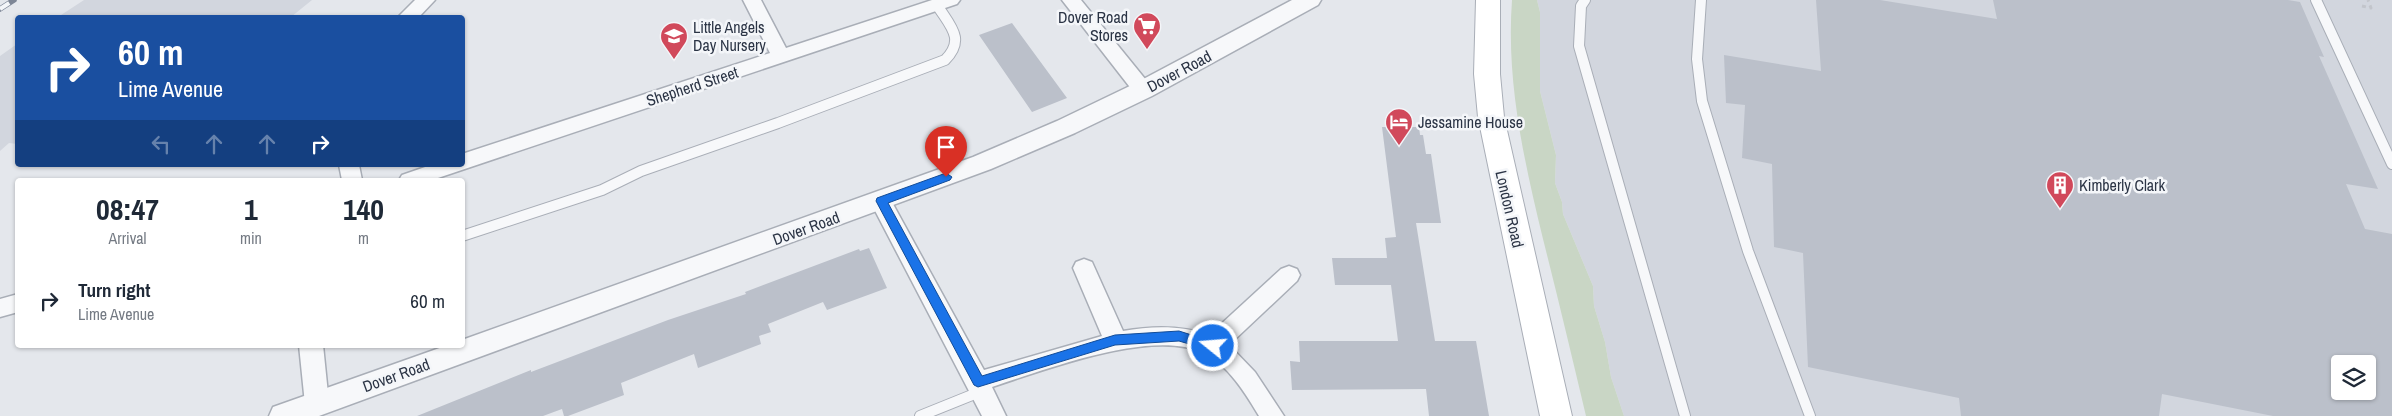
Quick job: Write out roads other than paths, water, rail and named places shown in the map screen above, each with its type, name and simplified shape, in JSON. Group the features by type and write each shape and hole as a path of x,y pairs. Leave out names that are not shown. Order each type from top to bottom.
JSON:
{"main road":[{"name":"London Road","path":"1488,0 1487,74 1494,136 1556,416"}],"street":[{"path":"409,15 426,0"},
{"path":"752,0 781,56"},
{"path":"1071,0 1143,90"},
{"name":"Dover Road","path":"284,416 881,201 1021,147 1143,90 1310,0"},
{"name":"Shepherd Street","path":"465,161 944,2"},
{"path":"415,178 448,167"},
{"path":"881,201 980,386 994,416"},
{"path":"1084,268 1115,340"},
{"path":"1213,346 1289,275"},
{"path":"0,308 15,304"},
{"path":"980,386 1115,340 1179,336 1213,346 1247,376 1272,416"},
{"path":"311,348 318,404"}],"lane":[{"path":"1585,0 1581,6 1579,46 1685,416"},
{"path":"1701,0 1697,59 1702,101 1748,251 1810,416"},
{"path":"2316,0 2392,164"},
{"path":"465,235 602,190 641,171 778,123 945,60 954,51 956,36 944,2"},
{"path":"920,416 980,386"}],"railway":[{"path":"0,9 14,0"}],"place":[{"name":"Dover Road Stores","path":"1147,50"},
{"name":"Little Angels Day Nursery","path":"674,60"},
{"name":"Jessamine House","path":"1399,146"},
{"name":"Kimberly Clark","path":"2060,209"}]}
